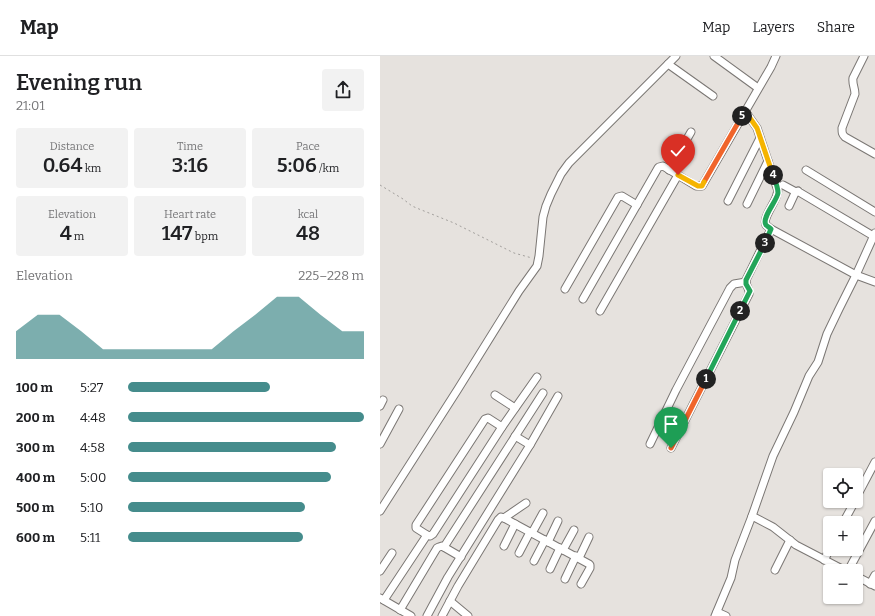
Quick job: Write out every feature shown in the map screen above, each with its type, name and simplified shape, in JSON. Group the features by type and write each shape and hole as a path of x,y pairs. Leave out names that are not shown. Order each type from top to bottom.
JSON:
{"street":[{"path":"380,511 519,291 534,271 539,260 544,212 551,194 565,168 676,56"},
{"path":"714,56 758,88"},
{"path":"583,299 659,167 663,166 696,186 702,186 776,56"},
{"path":"864,56 852,81 855,88 855,94 842,128 842,132 846,137 875,154"},
{"path":"668,64 713,96"},
{"path":"745,111 755,124 778,192 765,221 766,225 856,275 875,282"},
{"path":"669,170 691,132"},
{"path":"728,201 760,138"},
{"path":"747,204 768,162"},
{"path":"806,170 875,212"},
{"path":"600,311 678,175"},
{"path":"726,616 716,614 773,456 809,376 818,362 827,334 838,309 875,235 783,184"},
{"path":"789,206 796,192"},
{"path":"565,289 618,197 622,196 637,205"},
{"path":"671,448 749,294 749,289 746,282 771,229"},
{"path":"650,444 676,390 730,288 734,284 746,282"},
{"path":"502,427 488,418 485,419 416,525 416,528 430,536 433,534 502,427 537,377"},
{"path":"444,547 543,393"},
{"path":"495,395 515,408"},
{"path":"426,616 448,577 530,445 558,396"},
{"path":"380,444 399,409"},
{"path":"515,436 530,445"},
{"path":"863,485 875,462"},
{"path":"442,616 458,586 498,520 501,517 504,518 526,503"},
{"path":"519,553 543,513"},
{"path":"752,516 773,527 790,540 832,564"},
{"path":"504,518 589,564 590,568 581,584"},
{"path":"534,561 558,521"},
{"path":"851,564 875,521"},
{"path":"504,546 514,524"},
{"path":"550,569 574,530"},
{"path":"411,616 382,599 427,534"},
{"path":"565,579 589,537"},
{"path":"775,570 790,540"},
{"path":"400,610 437,548 440,546 444,547 461,557"},
{"path":"380,571 392,553"},
{"path":"824,560 826,556"},
{"path":"863,580 873,585 875,576"},
{"path":"450,601 468,616"}],"path":[{"path":"380,185 419,210 454,223 514,253 539,260"}],"route":[{"path":"671,448 749,294 750,291 746,284 746,280 771,229 766,225 765,221 778,192 757,128 745,111 702,186 696,186 678,175"}]}
